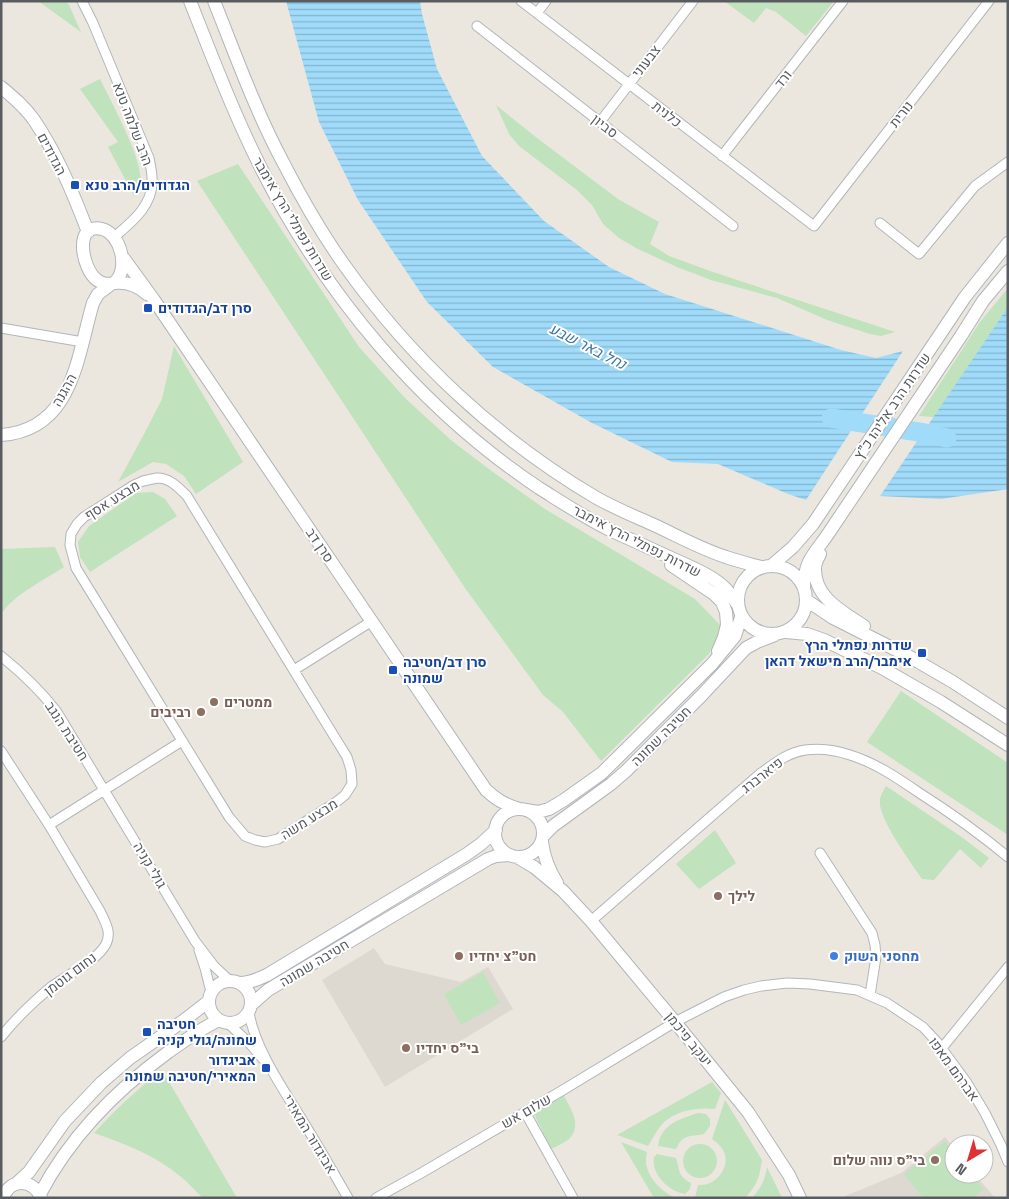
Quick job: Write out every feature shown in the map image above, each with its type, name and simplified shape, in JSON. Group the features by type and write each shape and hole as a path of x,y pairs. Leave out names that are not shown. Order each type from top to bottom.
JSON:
{"street":[{"name":"הרב שלמה טנא","path":"82,1 93,23 148,158 152,179 150,194 144,208 135,220 113,238"},
{"name":"שדרות נפתלי הרץ אימבר","path":"190,1 246,137 264,174 305,245 328,280 389,357 473,438 530,481 584,516 696,569 725,588 740,611"},
{"name":"שדרות נפתלי הרץ אימבר","path":"214,1 266,128 324,234 380,312 429,366 487,421 550,468 595,497 706,550 726,557 766,566"},
{"name":"כלנית","path":"521,1 814,226"},
{"path":"537,13 546,1"},
{"name":"צבעוני","path":"600,122 693,1"},
{"name":"ורד","path":"722,156 843,1"},
{"name":"נורית","path":"814,226 989,1"},
{"name":"סביון","path":"476,26 733,226"},
{"name":"הגדודים","path":"1,87 16,99 33,119 50,147 75,197 88,232"},
{"path":"880,223 920,254 975,186 1008,162"},
{"path":"99,228 111,234 113,238 120,249 123,266 117,281 112,284 105,284 90,274 85,261 84,238 92,229 99,228"},
{"name":"שדרות הרב אליהו כ\"ץ","path":"766,566 793,547 813,524 965,297 1008,243"},
{"name":"סרן דב","path":"122,256 154,300 486,790 496,800 522,810"},
{"name":"שדרות הרב אליהו כ\"ץ","path":"805,594 804,575 807,565 983,301 1008,271"},
{"name":"ההגנה","path":"90,274 90,311"},
{"name":"סרן דב","path":"112,284 126,283 138,287 154,300"},
{"name":"ההגנה","path":"1,435 25,431 36,425 62,400 74,376 90,311 98,294 112,284"},
{"path":"1,328 83,342"},
{"name":"מבצע אסף","path":"182,740 76,568 70,544 71,534 84,517 134,485 143,480 164,478 172,482 186,496 294,670"},
{"path":"829,533 815,567 820,590 827,600 910,657"},
{"path":"631,539 690,577 722,602 726,612 727,625 724,637 712,664"},
{"path":"780,633 794,626 801,619 805,610 805,594 799,579 791,572 782,567 766,566 752,571 740,586 737,596 740,611 747,625 765,634 807,634 824,640 882,668 941,702 1008,746"},
{"path":"805,594 833,618 910,657 1008,718"},
{"name":"חטיבה שמונה","path":"522,810 538,812 549,809 602,773 712,664 736,636 740,611"},
{"path":"294,670 372,621"},
{"name":"חטיבה שמונה","path":"542,839 553,826 626,772 746,648 780,633"},
{"name":"חטיבת הנגב","path":"1,656 47,699 57,712 104,790"},
{"name":"מבצע משה","path":"182,740 229,817 245,836 265,842 278,839 345,796 352,784 351,770 347,757 294,670"},
{"path":"49,825 182,740"},
{"name":"פיארברג","path":"591,922 762,774 785,757 805,750 821,749 836,751 885,770 980,834 1008,857"},
{"name":"נחום גוטמן","path":"1,750 49,825 100,911 109,933 107,943 92,960 51,988 33,1003 1,1037"},
{"name":"גולי קניה","path":"104,790 195,941 214,966 234,982"},
{"name":"סרן דב","path":"486,790 496,827"},
{"path":"512,810 522,810 535,815 539,820 542,825 542,839 539,848 529,855 514,856 500,848 496,836 496,827 501,818 512,810"},
{"name":"חטיבה שמונה","path":"234,982 247,983 267,975 284,965 467,854 481,844 496,827"},
{"name":"יעקב פיכמן","path":"542,839 543,855 550,871 563,891"},
{"path":"820,853 872,933 876,945 876,957 870,995"},
{"name":"חטיבה שמונה","path":"250,1008 268,990 488,859 496,856 514,856"},
{"name":"יעקב פיכמן","path":"514,856 534,867 563,891 675,1022 748,1112 789,1176 800,1198"},
{"name":"גולי קניה","path":"195,941 205,968 210,996"},
{"path":"942,1048 1008,967"},
{"path":"3,1198 10,1184 29,1172 65,1121 101,1083 130,1058 183,1021 210,996 218,984 234,982 248,990 250,994 250,1008 242,1019 238,1021 224,1021 199,1031 158,1060 114,1097 80,1133 47,1181 41,1196"},
{"name":"אברהם מאפו","path":"675,1022 724,997 761,986 787,983 810,984 857,990 870,995 887,1003 917,1023 942,1048 967,1083 985,1113 1008,1162"},
{"path":"210,996 211,1012 224,1021"},
{"name":"אביגדור המאירי","path":"250,1008 255,1035 272,1071 348,1198"},
{"name":"אביגדור המאירי","path":"224,1021 251,1045 272,1071"},
{"name":"שלום אש","path":"376,1198 675,1022"},
{"path":"525,1112 573,1198"},
{"path":"10,1184 28,1184 37,1190 41,1196"}],"shaded area":[{"name":"בי\"ס יחדיו","path":"374,948 385,964 461,982 488,967 513,1009 385,1087 322,980"},
{"name":"בי\"ס נווה שלום","path":"944,1138 944,1184 983,1184 995,1198 843,1197 901,1173"}],"green space":[{"path":"38,1 66,1 81,32"},
{"path":"724,1 834,1 806,36 776,12 766,8 754,23"},
{"path":"100,79 126,132 138,163 140,185 134,196 108,147 118,142 80,89"},
{"path":"496,105 618,199 659,222 650,244 669,256 895,332 881,336 870,334 827,320 777,298 711,280 638,249 619,238 603,224 592,205 577,190 519,146 509,134"},
{"path":"238,164 359,347 406,399 452,441 493,472 545,509 695,599 722,627 709,654 601,761 563,712 543,695 465,588 197,181"},
{"path":"1008,288 1008,420 1004,422 919,416 980,322"},
{"path":"174,346 243,462 196,494 184,476 166,464 153,462 118,482 162,399"},
{"path":"153,492 165,499 177,516 90,572 80,557 78,542 89,526 136,493"},
{"path":"55,547 64,567 30,588 14,600 1,614 1,549"},
{"path":"901,691 1008,763 1008,835 867,742"},
{"path":"886,786 989,858 981,868 960,849 934,880 922,879 889,829 884,817 880,800"},
{"path":"715,830 736,863 699,889 676,864"},
{"path":"483,972 500,1003 461,1025 444,994"},
{"path":"162,1070 237,1198 203,1198 183,1178 150,1156 94,1133 126,1100"},
{"path":"712,1082 721,1093 715,1109 688,1110 675,1115 664,1122 648,1146 617,1135"},
{"path":"563,1094 574,1116 575,1128 569,1139 551,1149 534,1114"},
{"path":"725,1100 762,1160 759,1176 753,1189 745,1198 695,1198 698,1185 714,1181 724,1169 726,1160 723,1150 712,1139"},
{"path":"698,1113 706,1114 710,1119 710,1126 704,1134 684,1138 676,1149 658,1146 667,1127 678,1120"},
{"path":"621,1142 647,1152 646,1164 653,1180 665,1192 675,1198 654,1198"},
{"path":"944,1142 944,1184 980,1184 984,1189 973,1198 923,1198 904,1174"},
{"path":"700,1144 707,1145 712,1149 716,1154 716,1168 712,1173 707,1177 700,1178 693,1177 688,1173 684,1168 683,1161 684,1154 688,1149 693,1145"},
{"path":"657,1154 676,1158 681,1175 691,1183 690,1189 685,1194 673,1189 662,1181 655,1170 654,1157"},
{"path":"767,1167 782,1198 752,1198 762,1184"}],"water":[{"path":"286,1 420,1 437,69 482,156 544,221 609,267 665,294 841,350 876,358 903,351 806,500 718,464 672,462 592,423 493,367 427,302 358,200 319,122"},
{"path":"1008,307 1008,489 941,499 880,496"}],"waterway":[{"name":"נחל באר שבע","path":"831,418 947,438"}],"place":[{"name":"הגדודים/הרב טנא","path":"75,185"},
{"name":"סרן דב/הגדודים","path":"148,308"},
{"name":"שדרות נפתלי הרץ אימבר/הרב מישאל דהאן","path":"922,653"},
{"name":"סרן דב/חטיבה שמונה","path":"393,670"},
{"name":"ממטרים","path":"214,702"},
{"name":"רביבים","path":"201,712"},
{"name":"לילך","path":"718,896"},
{"name":"חט\"צ יחדיו","path":"459,956"},
{"name":"מחסני השוק","path":"834,956"},
{"name":"חטיבה שמונה/גולי קניה","path":"147,1032"},
{"name":"בי\"ס יחדיו","path":"406,1048"},
{"name":"אביגדור המאירי/חטיבה שמונה","path":"266,1068"},
{"name":"בי\"ס נווה שלום","path":"935,1160"}]}
